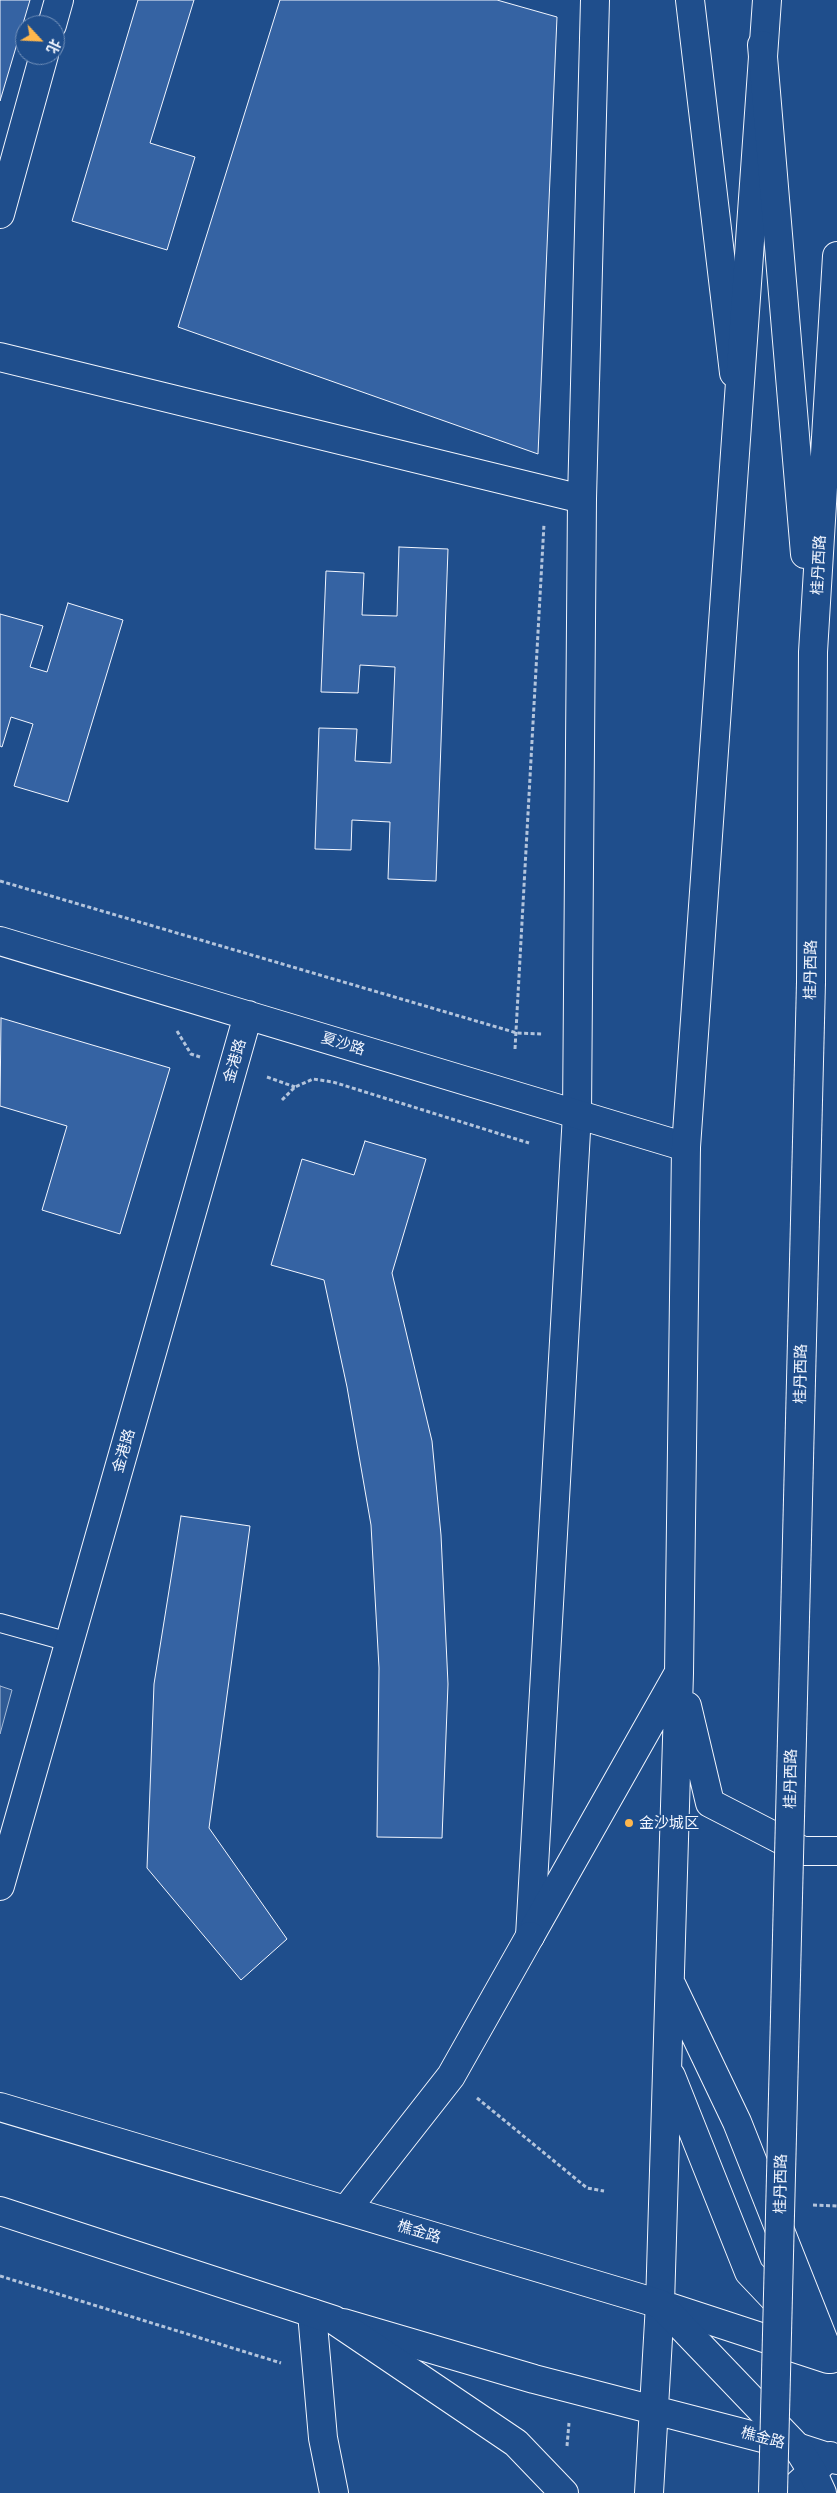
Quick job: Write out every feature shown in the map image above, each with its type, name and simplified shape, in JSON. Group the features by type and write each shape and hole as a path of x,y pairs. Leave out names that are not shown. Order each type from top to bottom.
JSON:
{"main road":[{"path":"55,15 59,0"},
{"path":"530,1936 577,1114 582,499 595,0"},
{"path":"690,0 738,407"},
{"path":"649,2493 660,2304 679,1672 686,1147 762,45 767,0"},
{"path":"762,45 813,652"},
{"path":"0,214 41,65"},
{"name":"桂丹西路","path":"773,2493 811,982 813,652 837,256"},
{"path":"0,357 582,499"},
{"name":"夏沙路","path":"0,941 686,1147"},
{"name":"金港路","path":"0,1886 248,1015"},
{"path":"346,2210 451,2076 679,1672"},
{"path":"679,1672 710,1803 803,1851 837,1851"},
{"path":"669,1981 737,2122 835,2362"},
{"path":"667,2065 749,2272 835,2362"},
{"name":"樵金路","path":"0,2107 660,2304 835,2362"},
{"name":"樵金路","path":"0,2211 323,2317 534,2378 797,2447"},
{"path":"660,2304 797,2447 827,2467 789,2493"},
{"path":"323,2317 323,2438 334,2493"},
{"path":"323,2317 516,2443 564,2493"}],"lane":[{"path":"0,1623 69,1642"}],"path":[{"path":"515,1049 544,517"},
{"path":"0,881 517,1033 543,1034"},
{"path":"267,1077 295,1087"},
{"path":"282,1100 295,1087 313,1079 333,1082 529,1143"},
{"path":"470,2092 587,2188 604,2191"},
{"path":"0,2276 280,2362 286,2367"},
{"path":"566,2451 570,2416"}],"shaded area":[{"path":"0,1686 12,1690 0,1734"}],"building":[{"path":"0,0 30,0 26,15 15,15 15,50 0,101"},
{"path":"138,0 194,0 150,143 195,157 167,250 72,221"},
{"path":"280,0 497,0 557,17 538,454 178,327"},
{"path":"399,547 448,549 436,881 388,879 390,822 352,820 351,850 315,849 319,728 357,729 355,761 391,763 395,667 360,665 358,693 321,692 326,571 364,573 362,615 397,616"},
{"path":"68,603 123,620 68,802 14,786 33,724 11,717 2,747 0,746 0,614 43,626 30,667 47,672"},
{"path":"1,1018 170,1068 120,1234 42,1210 67,1126 0,1106"},
{"path":"365,1141 426,1159 392,1273 432,1441 441,1535 448,1684 442,1838 377,1837 379,1668 371,1525 347,1387 324,1280 271,1265 302,1159 354,1175"},
{"path":"181,1516 250,1526 209,1828 287,1939 241,1980 147,1868 154,1684"}],"place":[{"name":"金沙城区","path":"629,1823"}]}
